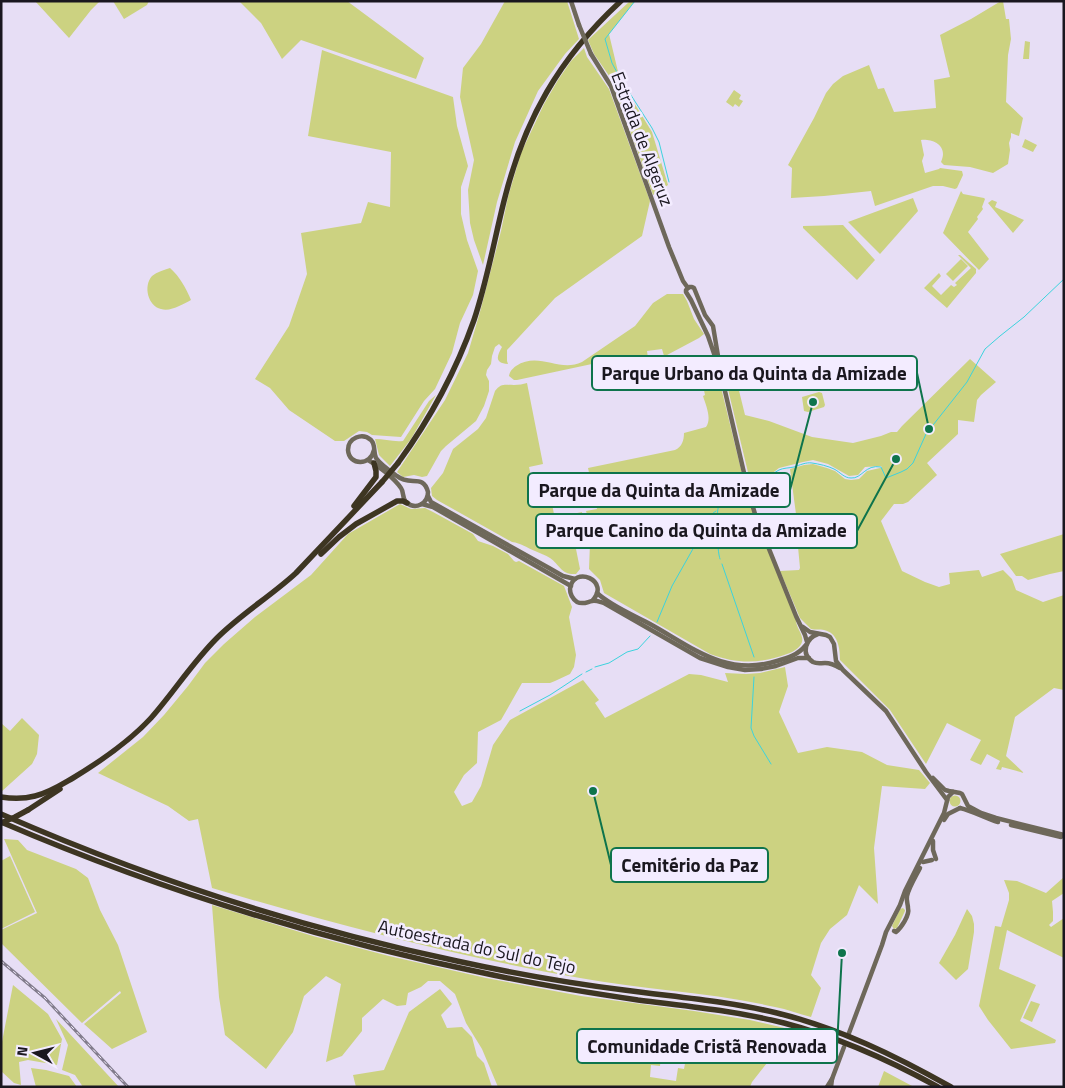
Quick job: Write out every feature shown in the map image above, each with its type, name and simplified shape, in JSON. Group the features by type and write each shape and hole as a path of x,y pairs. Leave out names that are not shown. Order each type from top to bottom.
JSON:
{"highway":[{"path":"1,823 28,810 128,744 147,727 200,661 223,636 293,582 398,463 426,423 466,342 482,295 504,199 521,144 535,112 556,75 577,46 600,20 621,1"},
{"path":"323,549 374,480 376,474 371,462"},
{"path":"323,549 365,518 397,501 401,500 407,503"},
{"path":"1,797 17,799 46,793 80,775"},
{"name":"Autoestrada do Sul do Tejo","path":"1,814 72,844 158,876 235,902 377,942 455,961 584,985 777,1013 828,1028 880,1049 951,1087"},
{"name":"Autoestrada do Sul do Tejo","path":"1,823 136,876 303,930 505,978 604,995 734,1013 783,1023 816,1033 871,1054 938,1087"}],"main road":[{"name":"Estrada de Algeruz","path":"571,1 591,54 611,86 669,247 683,282 688,288 686,292 705,329 721,374"},
{"path":"688,288 692,287 695,290 694,294 689,295"},
{"name":"Estrada de Algeruz","path":"695,290 705,315 712,326 721,374 748,491 756,517 805,635 805,650 809,658"},
{"path":"705,329 707,324 712,326"},
{"path":"359,436 367,437 373,442 374,450 378,460 397,477 404,481 417,480 424,484 428,490 426,501 415,506 407,503 403,491 398,484 371,462 359,462 352,458 348,450 350,443 359,436"},
{"path":"371,462 374,450"},
{"path":"403,491 411,481"},
{"path":"428,496 431,502 563,576 575,579 584,576 591,578 596,585 597,593 592,601"},
{"path":"422,504 433,507 571,586"},
{"path":"575,579 571,586 574,600 584,604 592,601 604,603 700,658 745,670 761,670 798,658 809,658 816,663 826,662 843,670"},
{"path":"597,593 605,600 701,654 728,664 760,666 770,664 799,652 811,637 818,634"},
{"path":"800,624 807,630 830,637 834,644 836,661 886,711 931,780 952,808 969,810 992,820 1064,836"},
{"path":"826,662 830,660 835,652"},
{"path":"918,760 942,788 949,792 960,793 970,808 996,818 1064,836"},
{"path":"850,1033 890,925 944,813 949,795 953,792"},
{"path":"883,942 893,931 896,932 900,929 908,913 907,895 923,862 948,814 963,805 964,798"},
{"path":"923,862 934,860 934,840"},
{"path":"900,905 908,906"},
{"path":"890,925 890,929 893,931"},
{"path":"829,1087 844,1047"}],"green space":[{"path":"35,1 100,1 69,38"},
{"path":"113,1 149,1 147,5 124,19"},
{"path":"239,1 347,1 424,58 416,79 301,40 282,59 261,23"},
{"path":"505,1 567,1 579,39 565,54 538,91 515,142 497,202 483,265 470,223 468,190 474,160 460,97 463,68 481,44"},
{"path":"630,1 635,1 609,34 620,80 652,132 668,185 653,195 612,80 594,54 588,40"},
{"path":"1003,1 1006,19 1009,19 1011,39 1008,55 1006,102 1023,118 1019,136 1011,133 1008,164 993,173 970,167 944,165 941,162 943,154 941,147 932,141 921,140 924,155 922,161 925,173 940,168 962,171 963,175 957,188 933,186 875,206 871,191 791,198 792,168 788,165 826,93 833,84 843,76 869,65 878,89 884,88 894,112 936,108 934,80 950,77 940,35"},
{"path":"1025,41 1030,42 1029,59 1023,59"},
{"path":"584,48 587,57 609,89 650,201 642,236 555,298 507,350 508,364 499,361 499,353 502,347 499,344 495,347 486,375 489,381 489,391 476,421 441,451 427,476 414,475 403,477 397,472 445,400 468,353 521,153 544,104 558,80 571,61"},
{"path":"322,50 453,97 457,126 468,166 461,187 461,214 467,240 478,271 473,295 460,323 452,353 435,389 424,401 401,437 372,435 359,431 344,441 335,441 289,410 270,388 255,379 289,326 307,274 301,233 361,223 368,202 390,207 391,152 308,136"},
{"path":"734,90 741,95 739,99 743,101 739,107 735,104 733,107 726,102"},
{"path":"1025,139 1037,145 1033,152 1022,147"},
{"path":"961,191 963,194 985,199 983,209 977,217 978,219 968,232 989,259 979,270 943,233"},
{"path":"913,198 918,211 880,254 848,222"},
{"path":"992,200 997,202 995,207 1024,220 1013,233 988,203"},
{"path":"843,225 875,260 857,280 803,228 803,226"},
{"path":"958,255 976,269 976,273 947,308 924,288 939,273 941,276 932,286 941,295 951,285 954,287 957,285 955,283 971,268"},
{"path":"961,259 968,266 953,281 946,274"},
{"path":"170,268 177,275 191,300 173,309 165,310 153,304 147,290 152,276"},
{"path":"667,294 683,294 694,319 704,334 664,356 662,349 647,351 648,358 631,362 620,358 517,380 509,376 513,368 524,362 541,361 574,365 582,362 635,326 653,303"},
{"path":"731,358 745,415 769,421 812,437 853,443 897,432 970,359 996,382 977,400 974,422 958,420 958,434 927,463 937,475 908,502 894,504 881,521 902,571 925,582 939,587 950,584 949,573 979,570 982,577 1003,570 1012,579 1016,590 1043,602 1064,595 1064,690 1054,688 1015,717 1006,756 1024,773 1002,767 1001,770 996,769 1000,761 987,754 981,765 970,760 981,740 947,723 926,764 890,710 840,660 839,646 832,634 824,630 811,629 800,618 780,571 799,570 800,568 790,469 813,464 835,471 845,479 851,480 859,479 867,471 882,468 881,466 865,467 858,475 849,476 828,464 813,460 779,468 752,489 721,360"},
{"path":"708,369 709,371 717,371 746,490 802,637 802,642 796,650 767,660 748,662 730,660 710,654 604,593 600,580 589,569 589,521 586,511 597,509 588,468 675,450 682,443 684,433 706,427 708,416 700,371"},
{"path":"527,383 543,464 529,467 535,495 537,497 550,494 554,514 558,517 582,512 584,531 576,549 580,569 576,574 567,573 548,557 521,544 512,542 432,496 431,488 443,473 453,449 478,429 486,418 495,391 503,385"},
{"path":"819,392 822,393 824,407 808,412 804,411 802,397"},
{"path":"436,395 411,439 390,466 379,455 375,439 403,441 429,401"},
{"path":"400,504 411,509 425,508 473,534 478,541 493,546 508,554 514,561 519,561 564,586 572,607 569,617 576,655 574,667 570,674 550,683 522,683 501,720 478,732 477,763 464,775 454,792 462,806 472,802 481,786 493,745 510,720 583,680 599,700 595,703 605,718 689,674 728,682 725,673 760,673 785,667 788,686 779,712 798,753 827,747 862,752 887,765 919,770 930,783 925,789 882,786 874,848 878,904 859,885 847,915 830,929 821,943 811,975 821,988 811,1017 751,1002 604,982 487,960 303,914 212,888 198,819 189,821 168,806 98,773 143,737 164,715 205,663 224,644 255,617 311,575 348,534"},
{"path":"1064,534 1064,571 1028,580 1022,576 1016,576 1000,554"},
{"path":"22,718 39,735 37,754 32,764 1,792 1,723 10,731"},
{"path":"955,795 961,801 955,807 949,801"},
{"path":"4,839 18,840 27,850 76,869 88,878 100,910 118,945 147,1032 112,1049 84,1024 121,993 120,991 82,1023 1,943 1,930 37,913"},
{"path":"10,856 35,912 1,929 1,861"},
{"path":"1064,877 1064,893 1052,901 1053,921 1049,925 1051,927 1064,918 1064,958 1007,930 999,969 1036,985 1020,1021 1056,1040 1055,1043 1011,1049 979,1006 995,926 1001,927 1009,900 1009,893 1004,880 1017,881 1046,893"},
{"path":"212,905 313,936 389,956 486,978 581,996 750,1020 789,1029 750,1087 498,1087 482,1049 466,1023 455,994 440,981 428,981 421,987 408,993 406,1005 397,1006 383,999 362,1018 362,1031 342,1056 326,1062 341,984 326,976 304,996 293,1032 266,1069 225,1035 219,997","holes":["669,1045 694,1046 692,1059 686,1058 684,1069 678,1068 676,1081 650,1077 651,1065 660,1066 661,1055 668,1055"]},
{"path":"903,908 905,911 897,928 894,929 892,926 900,909"},
{"path":"967,909 972,916 974,932 968,969 956,980 939,963"},
{"path":"13,985 48,1014 62,1039 57,1065 28,1060 19,1062 21,1085 14,1083 1,1071 1,1047"},
{"path":"440,989 452,1004 441,1015 447,1028 462,1027 472,1037 477,1056 484,1063 492,1087 356,1087 353,1075 384,1070 409,1012"},
{"path":"1031,1001 1040,1004 1032,1022 1023,1018"},
{"path":"56,1019 119,1087 83,1087 75,1075 62,1070 68,1045"},
{"path":"31,1068 69,1076 77,1087 36,1087"},
{"path":"884,1071 914,1087 878,1087"}],"waterway":[{"path":"635,1 605,39 612,63 659,142 669,182"},
{"path":"720,559 717,530 717,513 720,503 731,496 755,488 779,470 812,463 832,468 849,478 855,478 867,469 881,467 886,478 907,469 913,463 926,434 967,382 985,349 1024,317 1064,279"},
{"path":"657,622 672,586 694,547 704,523 716,511"},
{"path":"722,564 754,657"},
{"path":"595,667 609,663 627,652 638,649 650,636"},
{"path":"586,672 592,669"},
{"path":"520,711 550,695 582,674"},
{"path":"754,677 751,728 771,764"}],"railway":[{"path":"1,961 45,998 128,1087"}],"place":[{"name":"Parque da Quinta da Amizade","path":"813,402"},
{"name":"Parque Urbano da Quinta da Amizade","path":"929,429"},
{"name":"Parque Canino da Quinta da Amizade","path":"896,459"},
{"name":"Cemitério da Paz","path":"593,791"},
{"name":"Comunidade Cristã Renovada","path":"842,953"}]}
